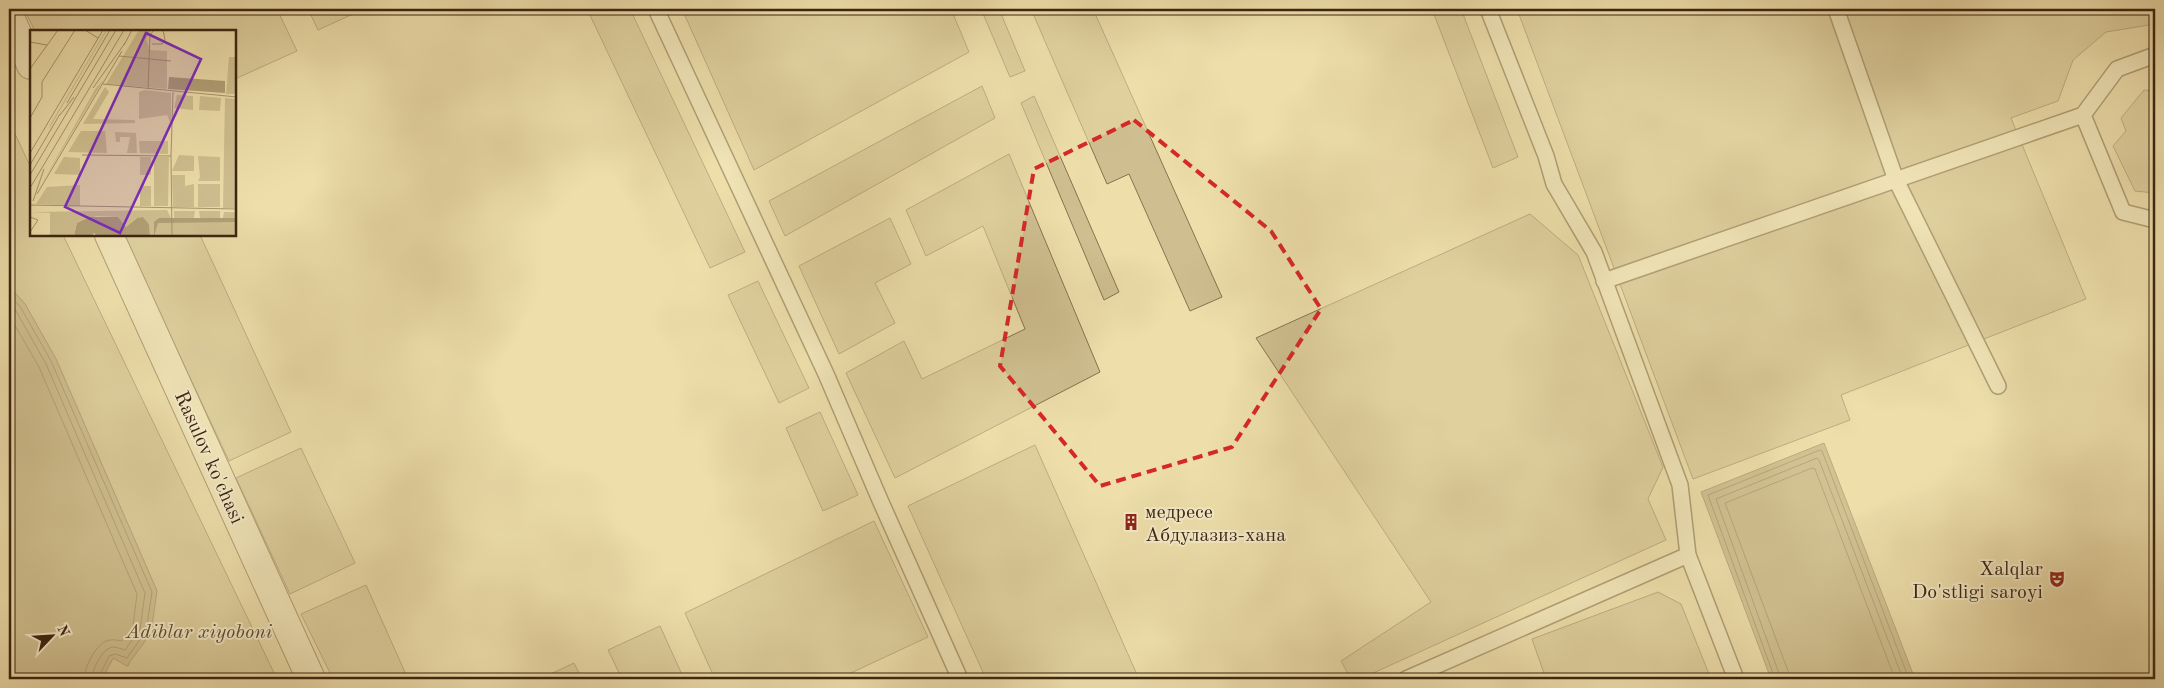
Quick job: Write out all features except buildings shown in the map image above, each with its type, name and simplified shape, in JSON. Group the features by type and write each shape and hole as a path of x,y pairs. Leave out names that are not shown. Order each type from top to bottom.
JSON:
{"street":[{"path":"9,15 30,62"},
{"name":"Rasulov ko'chasi","path":"109,236 311,679"}],"lane":[{"path":"656,9 826,374 960,679"},
{"path":"1488,9 1546,156 1554,184 1594,252 1680,485 1688,555 1736,679"},
{"path":"1836,9 1896,180 1998,386"},
{"path":"1604,281 2084,115 2117,68 2155,55"},
{"path":"2084,115 2123,212 2155,220"},
{"path":"1406,679 1688,555"}],"highlighted area":[{"path":"1134,120 1271,231 1321,309 1232,447 1100,486 1000,366 1034,169"}],"green space":[{"path":"24,9 277,9 297,51 236,79 236,30 34,30"},
{"path":"308,9 364,9 318,30"},
{"path":"593,9 630,9 745,252 710,268 588,11"},
{"path":"682,9 951,9 969,52 754,170"},
{"path":"981,9 999,9 1025,71 1010,77"},
{"path":"1031,9 1093,9 1222,297 1190,311 1129,174 1107,184"},
{"path":"1432,9 1461,9 1518,157 1493,168"},
{"path":"1517,9 2155,9 2155,24 2106,32 2073,60 2058,101 2011,118 2086,299 1841,395 1850,420 1693,479"},
{"path":"982,86 995,118 785,236 769,201"},
{"path":"2144,90 2155,91 2155,193 2135,191 2113,146 2126,131 2121,118"},
{"path":"1034,96 1119,292 1104,300 1021,103"},
{"name":"Adiblar xiyoboni","path":"9,121 30,166 30,236 63,236 277,679 102,679 113,658 128,666 157,591 56,359 25,304 9,286"},
{"path":"1009,154 1100,372 895,478 846,373 904,341 922,379 1025,329 983,226 926,256 906,210"},
{"path":"1530,214 1578,255 1663,467 1648,499 1666,540 1360,679 1351,679 1341,661 1431,602 1256,338"},
{"path":"890,218 911,264 875,283 895,323 839,354 799,266"},
{"path":"123,236 200,236 291,432 229,461"},
{"path":"758,281 809,388 779,403 728,295"},
{"path":"820,412 858,495 823,511 786,428"},
{"path":"1035,445 1139,679 986,679 908,506"},
{"path":"301,448 355,563 290,594 236,478"},
{"path":"874,521 928,637 838,679 715,679 685,613"},
{"path":"366,585 408,679 333,679 301,614"},
{"path":"1658,592 1681,604 1711,679 1546,679 1532,639"},
{"path":"660,626 684,679 622,679 608,650"},
{"path":"574,663 582,679 540,679"}],"water":[{"path":"9,286 25,304 56,359 157,591 151,633 127,666 113,658 102,679 9,679"},
{"path":"1824,443 1915,679 1771,679 1701,492"}],"place":[{"name":"медресе Абдулазиз-хана","path":"1131,522"},
{"name":"Xalqlar Do'stligi saroyi","path":"2057,579"}]}
